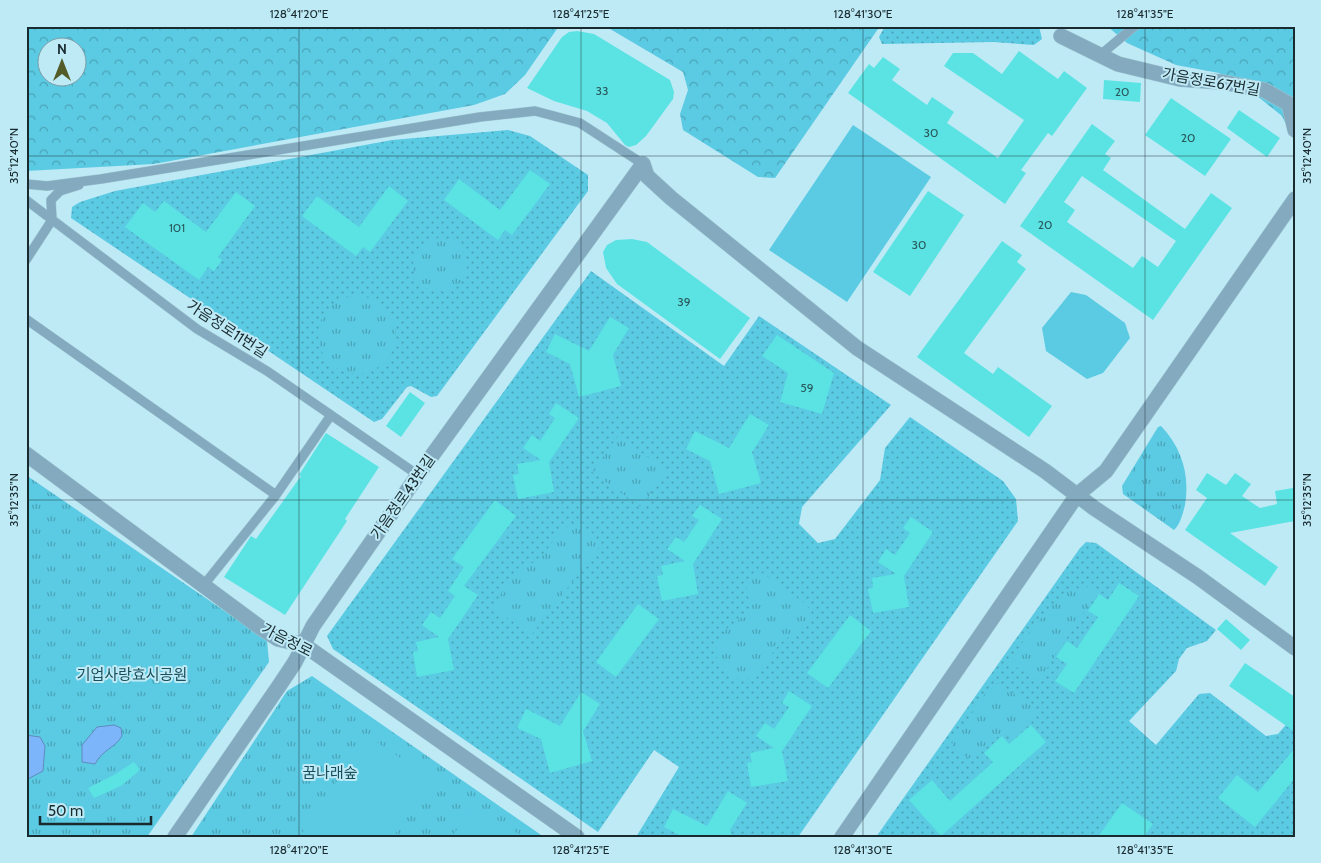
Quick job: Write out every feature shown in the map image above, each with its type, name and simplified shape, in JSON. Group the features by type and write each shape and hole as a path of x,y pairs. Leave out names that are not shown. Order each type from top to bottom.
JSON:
{"street":[{"name":"가음정로67번길","path":"1059,31 1099,56 1118,64 1180,79 1222,82 1264,90 1289,104 1295,130"},
{"name":"가음정로43번길","path":"175,837 279,686 304,645 313,626 418,475 643,164"},
{"path":"643,164 647,176 671,198 857,348 1045,471 1077,495 1198,577 1295,648"},
{"path":"842,837 1077,495 1106,471 1295,199"},
{"name":"가음정로","path":"26,454 203,586 278,639 304,645 577,837"}],"lane":[{"path":"1099,56 1135,26"},
{"path":"26,184 48,186 101,179 472,118 535,111 580,123 643,164"},
{"path":"26,260 52,220 51,200 60,191 101,179"},
{"name":"가음정로11번길","path":"26,200 197,329 267,371 418,475"},
{"path":"26,319 276,495"},
{"path":"203,586 276,495 331,415"}],"green space":[{"path":"26,26 559,26 525,75 505,94 474,105 154,164 26,171"},
{"path":"605,26 880,26 775,178 758,177 683,130 680,114 688,90 683,72"},
{"path":"885,26 1039,26 1042,39 1034,45 993,42 882,44 879,37"},
{"path":"1107,26 1295,26 1295,143 1282,116 1256,95 1219,73 1176,65 1127,43"},
{"path":"853,125 931,177 847,302 769,250"},
{"path":"508,130 530,136 588,175 588,191 437,396 431,397 411,386 407,387 382,419 374,422 71,218 72,207 80,202 115,191 392,140"},
{"path":"435,238 445,238 455,242 463,250 467,265 463,280 455,288 445,292 435,292 425,288 417,280 413,270 413,260 417,250 425,242"},
{"path":"591,271 724,366 759,316 891,405 802,507 799,524 818,543 835,539 880,480 885,448 910,417 1003,481 1016,499 1018,521 798,837 636,837 679,767 654,750 598,832 333,649 327,636"},
{"path":"1071,292 1086,295 1125,323 1130,338 1103,373 1087,379 1046,351 1042,328"},
{"path":"357,296 372,299 389,313 393,320 396,335 393,350 379,367 372,371 357,374 342,371 325,357 321,350 318,335 321,320 335,303 342,299"},
{"path":"1161,426 1174,443 1183,462 1185,473 1185,505 1180,522 1174,530 1123,494 1122,486 1158,427"},
{"path":"618,436 667,471 641,507 592,472"},
{"name":"기업사랑효시공원","path":"26,475 267,640 269,662 147,837 26,837"},
{"path":"569,525 589,530 595,537 599,547 532,634 492,608 517,569 531,564 543,555 557,536"},
{"path":"1086,542 1096,543 1216,630 1207,641 1187,648 1179,659 1176,671 1129,721 1156,745 1199,694 1210,693 1266,736 1278,734 1295,714 1295,837 876,837 1080,548"},
{"path":"761,572 807,605 811,613 802,627 777,647 756,678 740,679 727,673 719,663 716,650 717,644 726,629 750,611 747,592 748,579 751,574"},
{"path":"1089,587 1096,593 1042,676 1037,679 1011,664 1018,648 1026,637 1045,613 1063,595 1069,590"},
{"name":"꿈나래숲","path":"312,676 544,837 191,837 287,691"},
{"path":"998,683 1031,705 1036,713 1017,734 1001,734 976,755 969,758 952,745 953,741 991,685"},
{"path":"367,736 433,779 393,837 308,837 302,833"},
{"path":"474,804 523,837 452,837"}],"shaded area":[{"path":"114,725 121,728 122,736 116,744 101,755 95,764 82,762 82,745 97,727"},
{"path":"26,735 40,737 45,746 43,771 26,780"}],"building":[{"path":"577,31 594,34 670,80 674,92 673,99 646,136 636,145 629,147 625,145 607,123 587,111 554,101 527,88 562,37 569,32"},
{"path":"1019,51 1058,79 1064,71 1087,88 1052,136 1048,133 1021,170 1026,173 1005,204 848,93 869,64 874,68 883,57 900,69 892,80 927,105 932,97 954,112 947,123 998,158 1024,120 944,66 953,53 973,53 1002,74"},
{"path":"1104,80 1141,83 1140,102 1103,99"},
{"path":"1171,98 1231,139 1205,176 1145,135"},
{"path":"1239,110 1280,138 1267,157 1227,128"},
{"path":"1092,124 1115,141 1105,154 1111,158 1103,170 1185,229 1211,193 1232,208 1153,320 1020,226","holes":["1082,176 1176,241 1158,267 1142,256 1133,268 1067,222 1075,210 1064,202"]},
{"path":"530,170 550,184 512,235 505,230 498,240 444,200 459,179 500,210"},
{"path":"389,186 408,201 370,252 363,247 356,256 302,216 317,196 359,227"},
{"path":"928,191 964,215 910,296 873,272"},
{"path":"236,192 255,206 218,257 222,260 214,271 208,267 199,280 125,227 143,203 155,212 164,201 206,232"},
{"path":"632,239 647,242 750,318 720,359 617,284 606,268 603,252 607,245 616,240"},
{"path":"1002,241 1022,255 1017,262 1026,269 964,353 993,374 998,367 1052,406 1029,437 917,357"},
{"path":"610,317 629,328 613,355 621,386 579,397 570,364 546,352 555,334 589,351"},
{"path":"777,335 834,373 822,414 780,402 788,373 762,356"},
{"path":"410,392 425,403 401,437 386,426"},
{"path":"556,403 579,418 549,462 554,492 518,499 513,475 519,474 517,464 541,460 523,448 532,435 540,441 555,418 549,414"},
{"path":"750,414 769,425 752,452 761,483 719,494 710,461 686,449 695,431 729,448"},
{"path":"326,433 379,467 345,519 347,521 285,615 224,577 251,536 256,539 301,476 299,475"},
{"path":"1207,473 1226,485 1235,473 1251,484 1242,496 1260,508 1277,504 1275,491 1293,488 1295,521 1230,533 1278,567 1265,586 1185,530 1207,498 1196,490"},
{"path":"495,500 516,516 464,586 478,595 448,639 454,670 417,677 413,652 418,651 416,642 439,637 422,625 431,612 440,618 455,596 448,591 464,567 452,559"},
{"path":"700,505 722,519 693,564 698,594 662,601 657,576 663,575 661,566 685,561 667,549 676,537 684,542 699,520 692,516"},
{"path":"911,517 933,532 904,576 909,607 873,613 868,589 873,588 872,578 896,574 878,562 886,549 895,555 910,533 903,528"},
{"path":"1119,583 1139,596 1074,693 1055,681 1067,664 1056,657 1067,641 1077,648 1098,617 1088,611 1099,594 1108,600"},
{"path":"638,604 659,619 616,677 596,662"},
{"path":"850,615 871,631 828,688 807,673"},
{"path":"1226,619 1250,640 1241,650 1217,629"},
{"path":"1245,663 1295,697 1295,732 1229,686"},
{"path":"789,691 812,706 782,751 788,781 751,787 747,763 752,762 750,753 774,748 756,736 765,723 774,729 789,707 782,703"},
{"path":"581,692 600,704 583,731 592,761 550,773 541,739 517,728 526,709 560,726"},
{"path":"1031,725 1046,742 941,836 909,800 932,780 950,801 993,762 984,753 1002,736 1009,744"},
{"path":"1295,748 1295,778 1255,827 1218,798 1237,775 1258,792"},
{"path":"134,762 140,770 121,786 94,798 88,788"},
{"path":"728,791 747,803 730,830 732,837 683,837 664,827 673,809 707,826"},
{"path":"1122,803 1153,824 1144,837 1098,837"}]}
